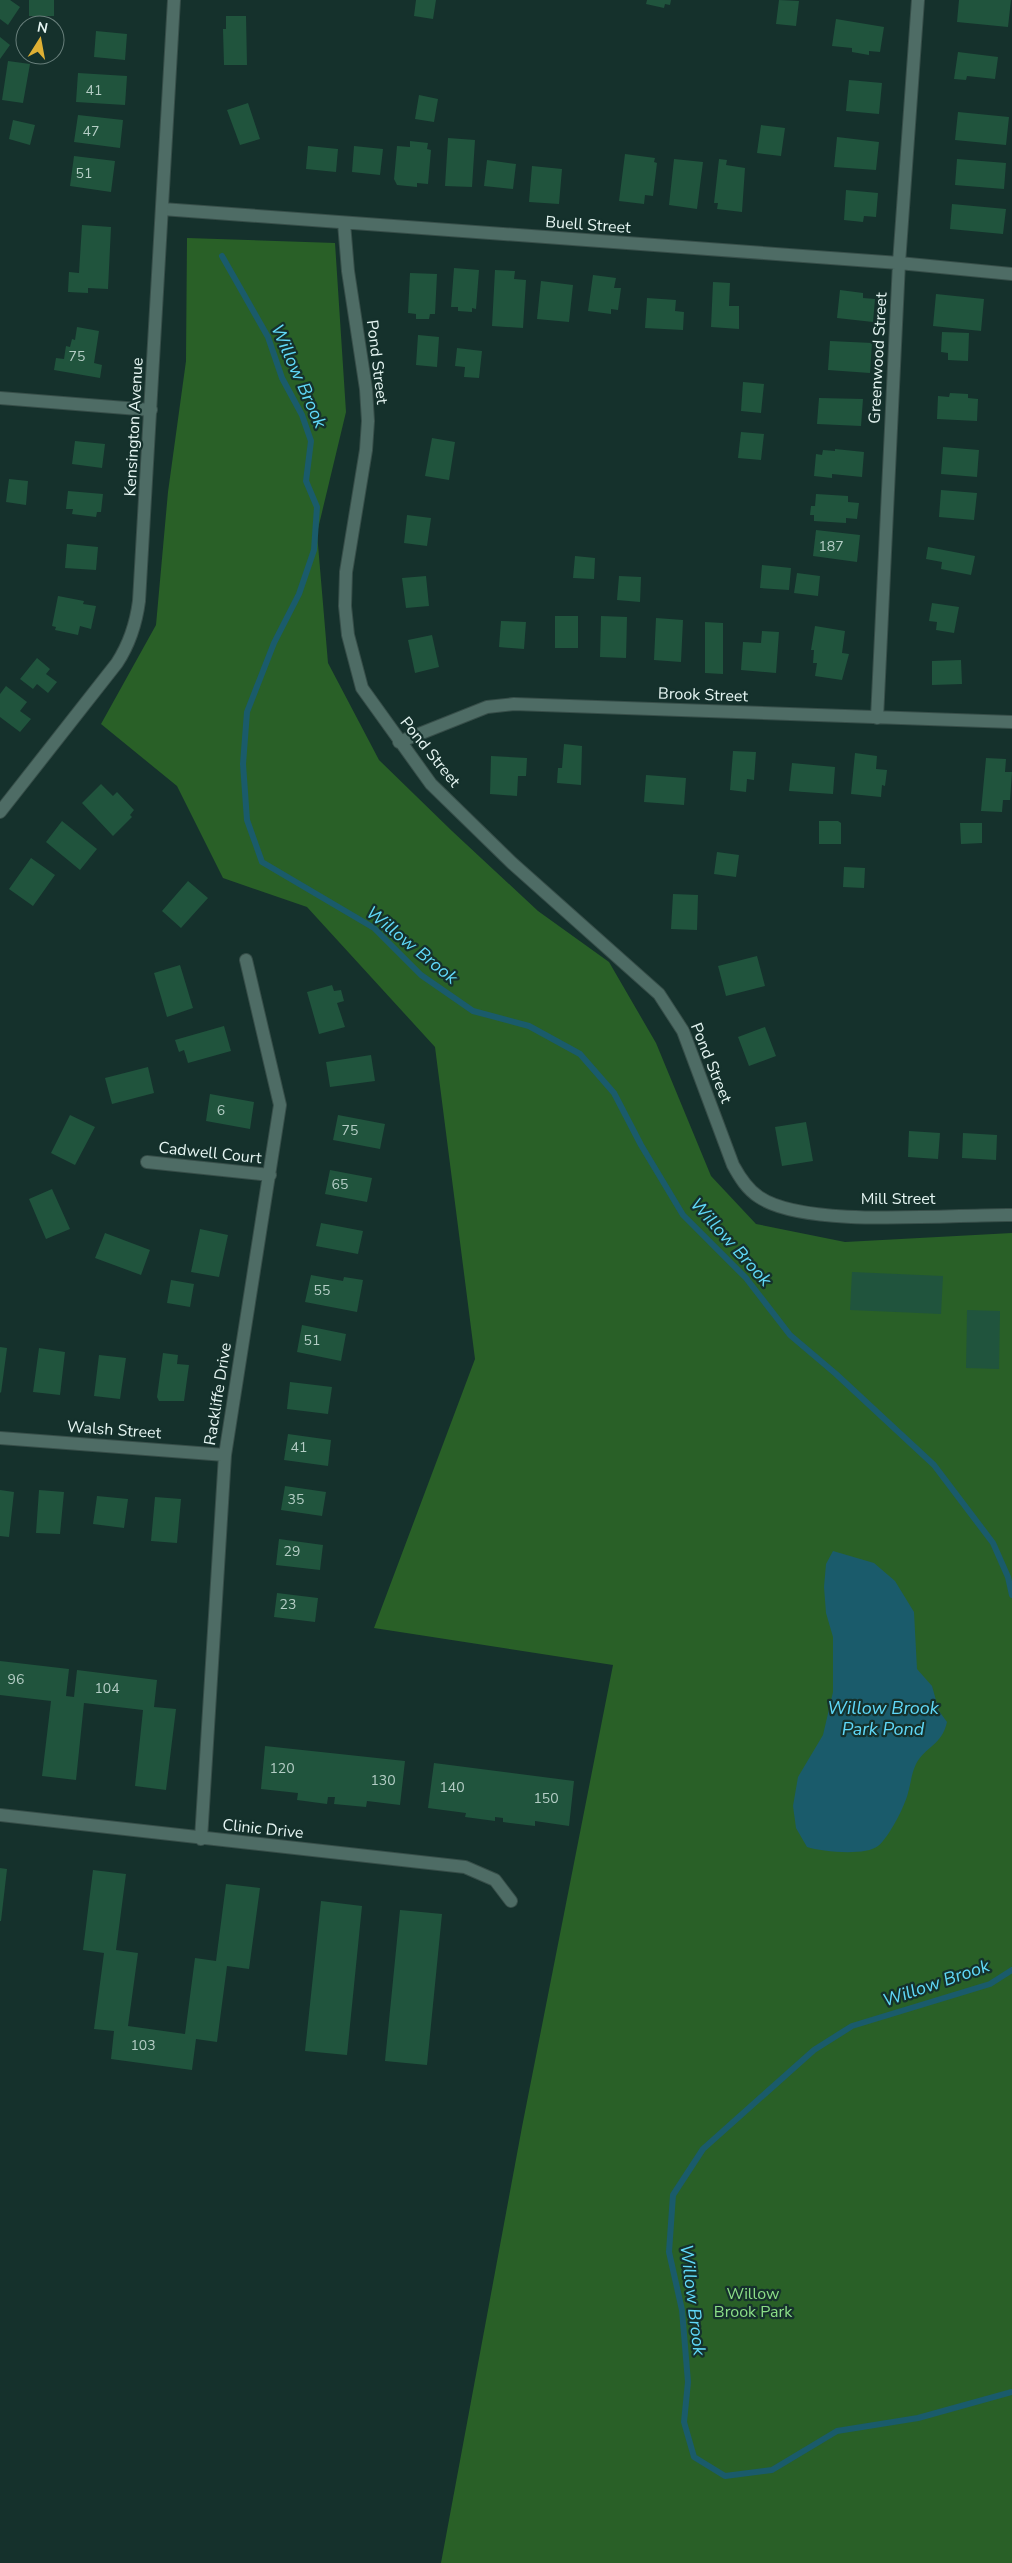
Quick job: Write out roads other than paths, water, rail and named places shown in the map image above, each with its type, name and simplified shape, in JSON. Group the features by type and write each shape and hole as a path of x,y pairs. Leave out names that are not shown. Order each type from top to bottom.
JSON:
{"street":[{"name":"Kensington Avenue","path":"0,812 110,673 132,634 139,601 174,0"},
{"name":"Greenwood Street","path":"877,718 900,263 918,0"},
{"name":"Buell Street","path":"162,209 900,263 1012,274"},
{"name":"Pond Street","path":"344,223 348,272 366,389 368,421 366,450 346,572 345,606 348,635 362,688 431,784 512,863 659,994 682,1031 733,1165 744,1184 760,1198 784,1208"},
{"path":"0,398 151,410"},
{"name":"Brook Street","path":"399,742 487,707 514,704 1012,722"},
{"name":"Rackliffe Drive","path":"201,1839 225,1455 280,1105 246,960"},
{"name":"Cadwell Court","path":"147,1162 270,1175"},
{"name":"Mill Street","path":"784,1208 816,1214 869,1217 1012,1215"},
{"name":"Walsh Street","path":"0,1438 225,1455"},
{"name":"Clinic Drive","path":"0,1815 201,1839 465,1867 495,1880 511,1900"}],"water":[{"name":"Willow Brook Park Pond","path":"833,1551 874,1563 895,1581 914,1612 917,1669 932,1686 939,1711 947,1722 941,1736 916,1764 903,1806 896,1822 886,1837 878,1846 872,1849 854,1852 833,1852 807,1847 796,1828 793,1806 798,1777 823,1735 833,1692 833,1637 826,1613 824,1587 826,1564"}],"waterway":[{"name":"Willow Brook","path":"222,256 268,337 282,378 302,415 311,441 306,481 317,507 314,550 299,594 274,643 247,712 243,764 247,820 262,862 374,928 421,975 473,1011 529,1026 580,1054 614,1093 641,1145 683,1215 746,1278 790,1335 836,1374 934,1465 993,1543 1008,1577 1012,1595"},
{"name":"Willow Brook","path":"1012,1970 990,1984 852,2026 814,2050 703,2149 673,2195 669,2252 682,2310 688,2382 684,2422 694,2457 725,2476 772,2470 837,2431 918,2418 1012,2392"}],"park label":[{"name":"Willow Brook Park","path":"753,2303"}]}
